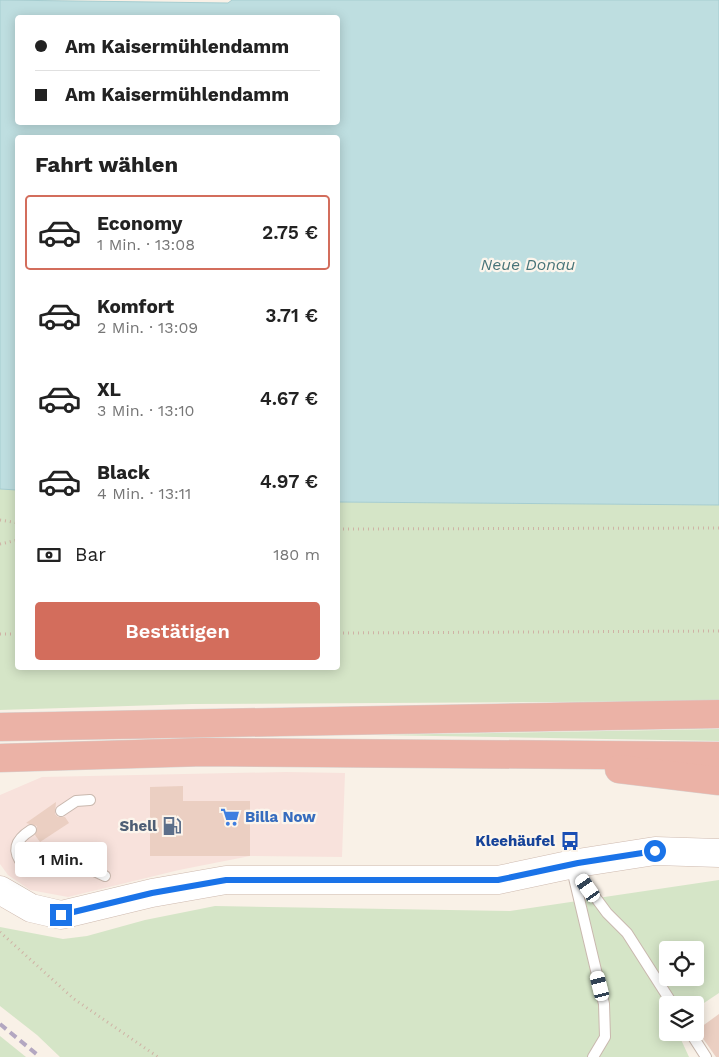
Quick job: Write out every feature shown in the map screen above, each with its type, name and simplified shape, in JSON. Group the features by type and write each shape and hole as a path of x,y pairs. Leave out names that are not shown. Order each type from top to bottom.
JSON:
{"highway":[{"path":"0,727 719,714"},
{"path":"0,758 204,752 719,756"},
{"path":"523,755 651,774 719,781"}],"street":[{"path":"0,890 31,908 61,915 152,893 226,880 498,880 571,864 655,851 719,853"}],"lane":[{"path":"61,811 76,802 90,800"},
{"path":"32,830 23,835 16,846 16,857 24,866 90,869 105,876"},
{"path":"571,864 597,900 627,933 667,996"},
{"path":"571,864 604,1004 605,1037 593,1057"},
{"path":"696,1041 706,1057"}],"path":[{"path":"0,520 15,522"},
{"path":"340,529 719,528"},
{"path":"0,544 15,541"},
{"path":"340,633 719,632"},
{"path":"0,634 15,634"},
{"path":"0,932 74,999 158,1057"}],"shaded area":[{"name":"Shell","path":"286,772 345,773 342,857 250,856 179,870 68,897 30,890 8,875 0,864 0,795 42,777"}],"green space":[{"path":"0,489 15,490 15,670 340,670 340,502 719,505 719,701 192,704 0,710"},
{"path":"719,729 719,741 375,735"},
{"path":"719,880 719,993 704,1003 704,996 659,996 659,1041 682,1041 689,1057 60,1057 37,1035 0,1006 0,927 63,939 87,936 145,920 215,906 510,911"},
{"path":"0,1036 26,1057 0,1057"}],"water":[{"name":"Neue Donau","path":"0,0 228,3 232,0 719,0 719,505 340,502 340,135 15,135 15,490 0,489"}],"building":[{"path":"183,786 183,801 250,801 250,856 150,856 150,787"},
{"path":"56,802 55,814 58,817 65,817 69,823 40,842 35,835 37,826 26,823"},
{"path":"719,1014 719,1057 716,1057 704,1040 704,1025"}],"railway":[{"path":"0,1024 40,1057"}],"place":[{"name":"Billa Now","path":"230,817"},
{"name":"Shell","path":"172,826"},
{"name":"Kleehäufel","path":"570,841"}],"route":[{"path":"61,915 152,893 226,880 498,880 578,863 655,851"}]}
